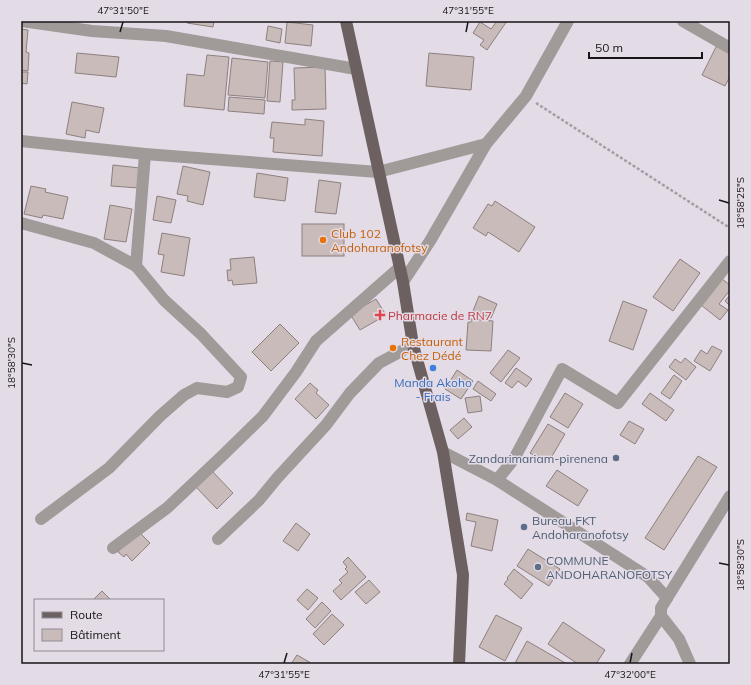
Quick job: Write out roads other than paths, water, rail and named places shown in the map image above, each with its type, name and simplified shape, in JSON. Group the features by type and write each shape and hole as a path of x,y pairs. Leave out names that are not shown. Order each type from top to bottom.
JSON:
{"main road":[{"path":"346,21 402,282 413,345 443,452 463,575 458,664"}],"street":[{"path":"22,21 92,31 166,36 356,69"},
{"path":"402,282 430,241 486,144 526,96 568,21"},
{"path":"683,21 730,48"},
{"path":"21,141 145,154 378,172 486,144"},
{"path":"136,266 145,154"},
{"path":"21,223 94,243 136,266 164,300 201,334 241,377 238,388 227,392 197,388 184,395 160,416 109,468 41,520"},
{"path":"497,480 514,459 562,369 618,403 730,262"},
{"path":"113,548 167,508 222,457 263,416 296,372 316,341 399,268"},
{"path":"218,539 259,500 326,425 350,393 379,363 413,345"},
{"path":"443,452 497,480 648,577 667,598"},
{"path":"630,664 661,616 661,608 730,496"},
{"path":"661,616 679,639 690,664"}],"place":[{"name":"Club 102 Andoharanofotsy","path":"323,240"},
{"name":"Pharmacie de RN7","path":"380,315"},
{"name":"Restaurant Chez Dédé","path":"393,348"},
{"name":"Manda Akoho - Frais","path":"433,368"},
{"name":"Zandarimariam-pirenena","path":"616,458"},
{"name":"Bureau FKT Andoharanofotsy","path":"524,527"},
{"name":"COMMUNE ANDOHARANOFOTSY","path":"538,567"}]}
